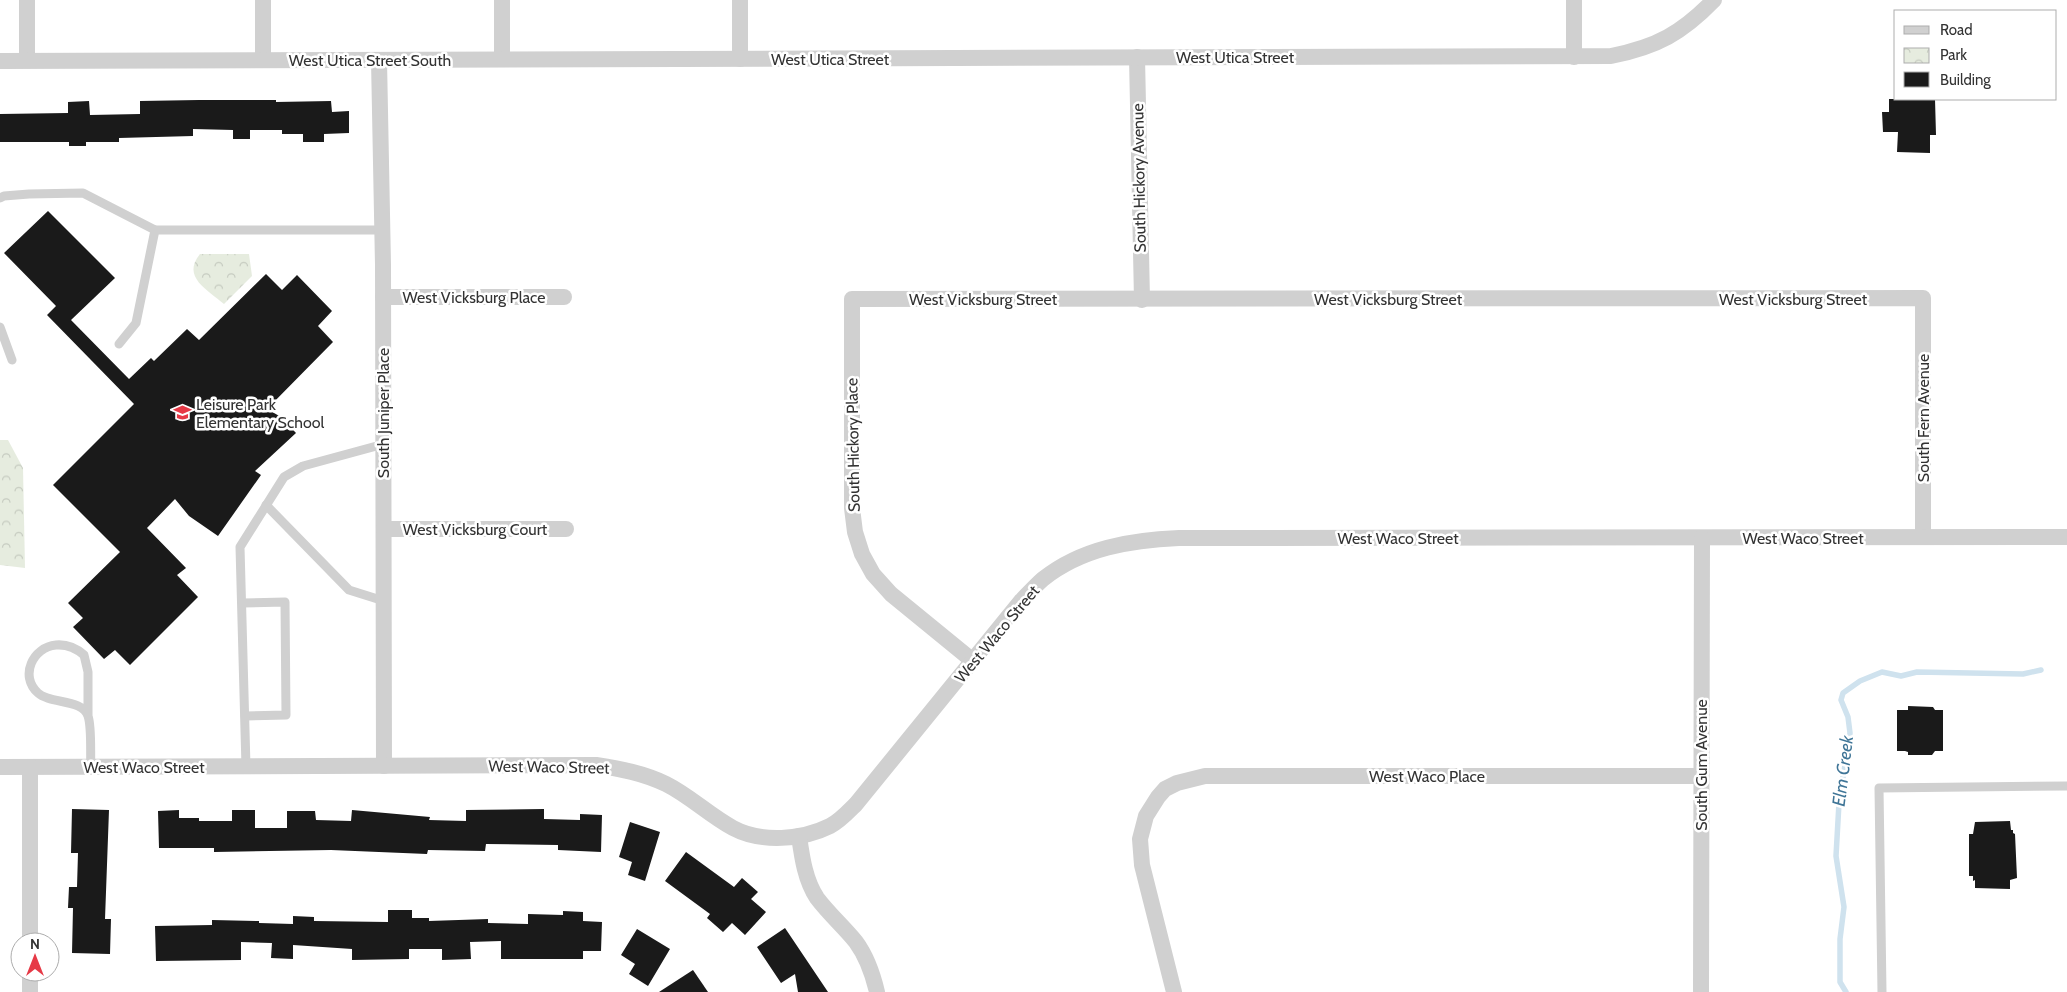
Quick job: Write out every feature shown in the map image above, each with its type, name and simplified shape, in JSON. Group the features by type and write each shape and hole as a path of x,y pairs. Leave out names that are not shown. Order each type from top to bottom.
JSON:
{"street":[{"path":"27,0 27,60"},
{"path":"263,0 263,60"},
{"path":"502,0 502,59"},
{"path":"740,0 740,59"},
{"path":"1574,0 1574,57"},
{"name":"West Utica Street","path":"740,59 1611,56 1636,51 1657,43 1689,24 1714,0"},
{"name":"South Hickory Avenue","path":"1137,57 1142,300"},
{"name":"West Utica Street South","path":"0,60 740,59"},
{"name":"South Juniper Place","path":"379,60 383,296 384,766"},
{"name":"West Vicksburg Place","path":"383,296 564,297"},
{"name":"West Vicksburg Street","path":"852,299 1923,298"},
{"name":"South Fern Avenue","path":"1923,298 1923,537"},
{"name":"South Hickory Place","path":"852,299 852,508 855,532 862,554 873,574 891,594 973,661"},
{"name":"West Vicksburg Court","path":"384,529 566,529"},
{"name":"West Waco Street","path":"0,767 596,765 631,770 672,788 735,829 751,835 769,837 799,836 830,826 856,804 1021,601 1044,579 1097,550 1123,543 1179,538 2067,537"},
{"name":"South Gum Avenue","path":"1701,992 1702,538"},
{"path":"30,767 30,932"},
{"name":"West Waco Place","path":"1174,992 1140,849 1140,839 1146,816 1158,797 1165,789 1177,783 1205,776 1701,776"},
{"path":"799,836 805,871 817,898 856,942 872,972 877,992"}],"lane":[{"path":"0,198 29,194 83,194 155,230 382,230"},
{"path":"119,344 136,323 155,230"},
{"path":"0,326 12,360"},
{"path":"246,767 240,546 284,477 304,466 384,444"},
{"path":"266,505 349,590 384,601"},
{"path":"242,603 285,602 286,715 245,716"},
{"path":"88,716 80,707 43,697 32,686 29,676 30,666 34,656 44,648 51,645 70,646 84,655 88,672 91,767"},
{"path":"1882,992 1880,788 2067,786"}],"green space":[{"path":"200,254 249,254 252,276 224,304 204,288 195,276 193,270"},
{"path":"0,440 8,440 23,468 25,568 0,565"}],"building":[{"path":"1889,99 1935,100 1936,135 1930,135 1930,153 1897,152 1898,132 1883,132 1882,112 1889,112"},
{"path":"89,101 90,115 140,114 140,101 331,101 332,112 349,111 349,133 324,134 324,142 303,142 303,134 282,134 282,130 250,130 250,139 233,139 233,130 193,129 193,136 119,138 119,142 86,142 86,146 69,146 69,142 0,142 0,114 68,113 68,102"},
{"name":"Leisure Park Elementary School","path":"48,211 115,278 71,320 129,379 151,358 154,361 187,329 199,340 266,274 282,290 297,275 332,311 318,326 333,342 267,409 281,417 296,433 255,471 261,475 218,536 189,516 175,499 147,528 186,568 177,575 198,597 130,665 115,650 104,659 73,627 83,618 68,603 120,552 53,485 134,404 47,315 56,306 4,253"},
{"path":"1908,706 1933,707 1935,710 1943,710 1943,751 1935,751 1932,755 1908,755 1908,752 1897,751 1897,710 1908,710"},
{"path":"72,809 109,810 105,919 111,919 110,954 72,953 73,908 68,908 69,887 77,887 78,853 71,853"},
{"path":"544,809 544,819 580,820 580,814 602,815 601,852 558,850 558,845 486,844 485,851 428,850 427,854 331,850 214,852 214,848 159,848 158,811 179,810 179,818 199,818 199,821 232,821 232,810 255,810 255,828 287,828 287,811 315,811 316,820 351,821 352,810 430,817 429,820 466,821 466,810"},
{"path":"2010,821 2011,830 2015,834 2017,878 2010,880 2010,889 1975,888 1973,876 1969,876 1969,834 1973,834 1975,822"},
{"path":"630,822 660,832 645,881 628,875 632,862 619,857"},
{"path":"686,852 734,887 742,878 758,892 751,899 766,912 745,935 732,923 723,932 707,918 710,914 665,881"},
{"path":"388,910 412,910 412,918 429,918 429,921 488,919 488,923 528,924 528,914 563,915 563,911 583,912 583,921 602,922 601,951 583,951 583,959 501,959 501,941 470,942 471,959 442,960 442,949 409,949 409,959 352,960 352,949 293,945 293,959 271,958 272,943 241,942 241,960 156,961 155,926 212,925 212,920 293,924 293,916 314,917 314,921 388,922"},
{"path":"785,928 828,992 798,992 795,974 781,983 757,947"},
{"path":"637,929 670,949 648,986 629,974 635,964 621,955"},
{"path":"693,970 708,992 659,992"}],"waterway":[{"name":"Elm Creek","path":"1846,992 1840,982 1840,939 1844,907 1836,856 1839,803 1850,733 1848,717 1841,700 1843,693 1860,681 1882,672 1901,676 1917,672 2023,674 2041,670"}],"place":[{"name":"Leisure Park Elementary School","path":"182,413"}]}
